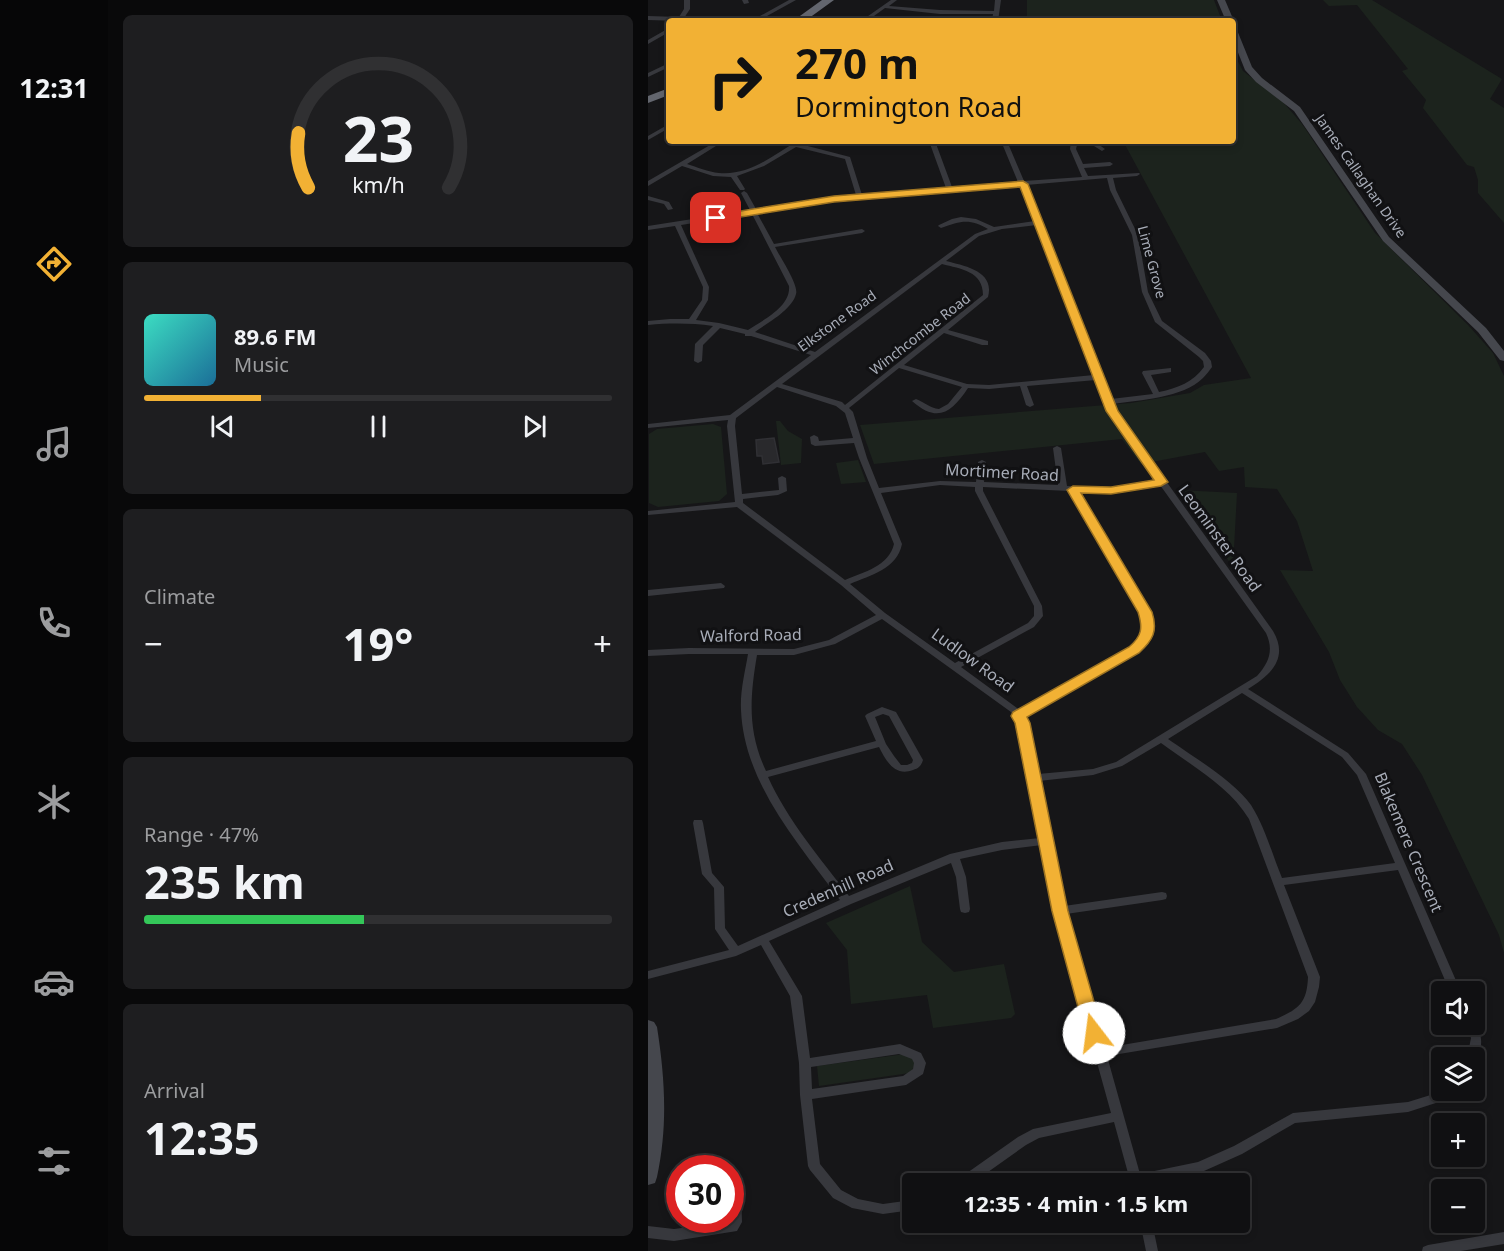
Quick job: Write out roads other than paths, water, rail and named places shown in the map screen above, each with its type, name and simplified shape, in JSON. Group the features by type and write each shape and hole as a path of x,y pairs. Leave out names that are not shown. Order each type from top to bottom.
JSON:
{"highway":[{"path":"802,18 829,0"},
{"path":"817,18 843,0"},
{"path":"648,92 666,85"},
{"path":"648,100 666,92"}],"street":[{"path":"681,18 687,9 687,0"},
{"path":"760,18 793,0"},
{"path":"869,18 894,0"},
{"path":"996,18 998,0"},
{"path":"1221,0 1229,18"},
{"path":"886,7 940,12 997,13"},
{"path":"937,18 940,12"},
{"path":"648,18 666,19"},
{"path":"648,42 666,32"},
{"path":"661,36 666,37"},
{"name":"James Callaghan Drive","path":"1236,38 1248,68 1259,80 1297,109 1386,239 1482,330 1504,358"},
{"path":"648,75 666,66"},
{"path":"648,138 666,128"},
{"path":"648,184 716,144"},
{"path":"681,164 718,174 734,174 758,167 796,144"},
{"path":"801,144 849,158 860,197"},
{"path":"933,144 950,190"},
{"name":"Leominster Road","path":"1005,144 1039,223 1112,411 1272,637 1275,651 1272,665 1243,690 1131,759 1100,770 1033,778"},
{"path":"1074,144 1086,179"},
{"path":"1095,144 1102,149"},
{"path":"1080,166 1110,164"},
{"path":"734,174 792,286 793,294 785,307 748,334"},
{"path":"648,228 860,197 1137,174"},
{"name":"Lime Grove","path":"1109,402 1181,389 1206,371 1207,361 1159,322 1145,292 1135,235 1113,190 1110,177"},
{"path":"648,198 667,202 670,209"},
{"path":"941,226 949,221 965,219 977,220 993,229"},
{"name":"Elkstone Road","path":"732,417 977,235 993,229 1039,223"},
{"path":"677,224 706,287 705,300 692,320"},
{"path":"772,246 862,231"},
{"name":"Winchcombe Road","path":"845,408 986,297 988,287 983,278 974,272 940,262"},
{"path":"648,323 692,320 719,325 815,354"},
{"path":"698,361 699,344 719,325"},
{"path":"944,331 985,342"},
{"path":"898,366 966,386 989,387 1099,377"},
{"path":"1157,395 1146,373 1168,370"},
{"path":"774,384 845,408 849,412 898,544 898,550 889,563 844,583"},
{"path":"1023,384 1030,405"},
{"path":"916,402 927,410 945,411 951,408 966,386"},
{"path":"648,426 732,417 738,500"},
{"path":"814,437 815,444 858,440"},
{"path":"1018,716 1134,650 1145,640 1148,633 1149,625 1145,612 1068,489 1057,448"},
{"path":"955,667 1031,624 1039,616 1038,606 979,491 982,462"},
{"path":"648,513 778,493 783,490 782,478"},
{"name":"Mortimer Road","path":"877,491 940,483 1111,490 1161,482"},
{"name":"Ludlow Road","path":"738,500 882,615 1014,710 1023,723 1044,841 1060,911 1133,1173"},
{"path":"648,593 720,586"},
{"name":"Walford Road","path":"648,653 794,652 832,642 882,615"},
{"path":"753,652 746,710 749,735 762,776 777,805 847,901"},
{"name":"Blakemere Crescent","path":"1243,690 1330,745 1354,764 1361,774 1451,981"},
{"path":"882,710 893,714 918,760 916,765 901,769 895,766 882,743 870,716 882,710"},
{"path":"1100,1053 1277,1023 1295,1016 1308,1005 1314,993 1314,977 1254,819 1233,791 1162,739"},
{"path":"762,776 882,743"},
{"path":"698,823 707,874 719,887 720,929 736,952"},
{"name":"Credenhill Road","path":"648,975 736,952 847,901 954,856 1002,846 1044,841"},
{"path":"954,856 961,877 965,909"},
{"path":"1277,882 1400,866"},
{"path":"1060,911 1162,896"},
{"path":"763,940 795,996 806,1063 806,1095 814,1166 837,1194 856,1204 883,1209 902,1206"},
{"path":"648,1027 656,1106 654,1145 648,1177"},
{"path":"806,1063 900,1049 917,1056 920,1063 919,1071 906,1080 806,1095"},
{"path":"1174,1173 1200,1167 1238,1150 1293,1118 1408,1107 1431,1100"},
{"path":"977,1173 1036,1133 1116,1117"},
{"path":"648,1232 674,1235 688,1233"},
{"path":"1148,1233 1152,1251"},
{"path":"1428,1251 1504,1238"}]}
